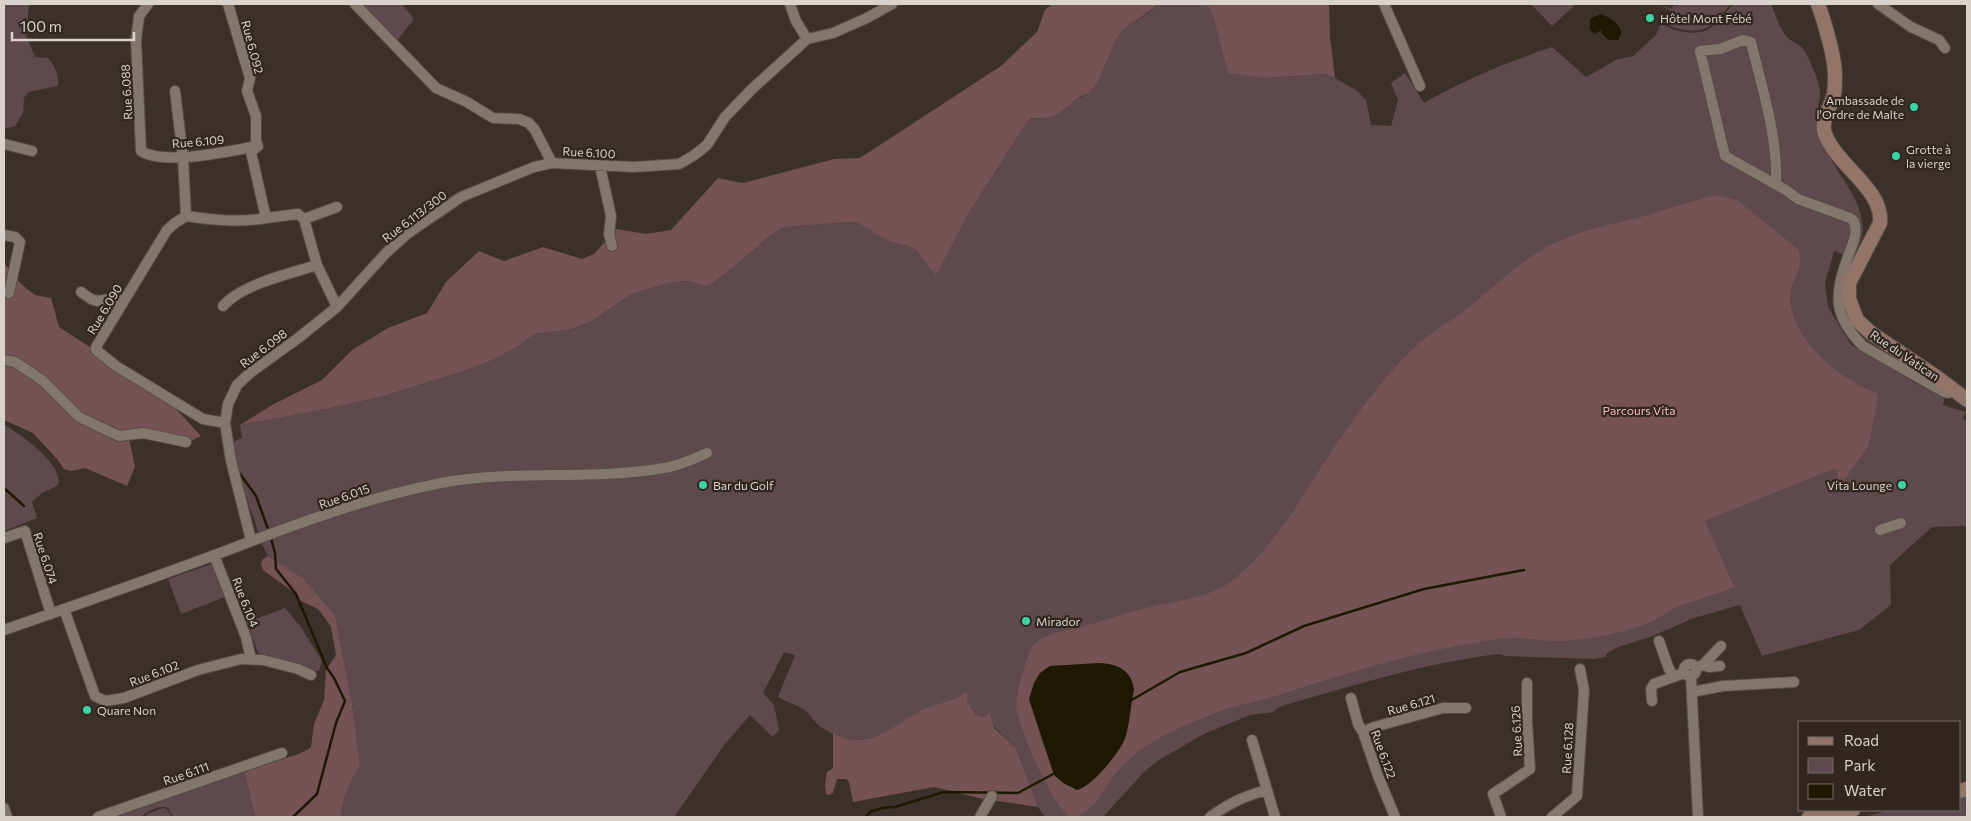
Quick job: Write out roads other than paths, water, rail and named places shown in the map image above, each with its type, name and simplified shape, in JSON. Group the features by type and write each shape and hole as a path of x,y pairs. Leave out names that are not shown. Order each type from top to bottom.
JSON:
{"street":[{"name":"Rue 6.088","path":"141,151 136,40 139,16 148,4"},
{"name":"Rue 6.092","path":"228,4 250,78 247,92 256,116 256,141 258,146 251,152 266,218"},
{"name":"Rue 6.100","path":"355,4 436,88 467,102 493,118 520,119 530,123 552,162 600,166 668,166 679,164 693,156 706,145 725,117 752,89 807,39"},
{"path":"790,4 796,21 807,39 833,33 867,18 892,4"},
{"path":"1384,4 1420,86"},
{"name":"Rue du Vatican","path":"1818,4 1834,59 1835,74 1834,93 1824,124 1825,133 1834,153 1876,199 1881,215 1880,223 1849,284 1849,299 1853,310 1857,320 1871,333 1967,400"},
{"path":"1878,4 1911,27 1939,40 1945,48"},
{"path":"1776,184 1777,161 1770,120 1751,42 1744,40 1720,49 1700,51 1725,156 1776,184 1798,199 1854,221 1856,235 1837,290 1841,312 1856,338 1863,346 1944,392 1956,391"},
{"path":"175,91 183,158 186,216 219,220 253,220 298,214 304,219 317,265 337,307"},
{"path":"4,144 32,150"},
{"name":"Rue 6.109","path":"141,151 148,155 183,158 258,146"},
{"name":"Rue 6.113/300","path":"337,307 386,253 435,214 461,197 534,167 552,162"},
{"path":"600,166 611,216 609,234 612,246"},
{"path":"304,219 337,207"},
{"name":"Rue 6.090","path":"186,216 168,230 96,347 98,353 116,366 203,419 225,423"},
{"path":"4,235 15,237 20,242 9,293"},
{"path":"223,306 228,300 244,290 317,265"},
{"path":"82,292 97,301 111,299 124,301"},
{"name":"Rue 6.098","path":"225,423 228,404 237,386 256,368 337,307"},
{"path":"4,360 15,362 42,380 79,417 119,436 142,433 186,442"},
{"path":"225,423 231,461 251,540"},
{"name":"Rue 6.015","path":"4,630 251,540 379,497 442,483 488,476 524,474 589,475 652,470 680,464 707,453"},
{"path":"1880,530 1901,523"},
{"name":"Rue 6.074","path":"4,538 25,531 51,614"},
{"name":"Rue 6.104","path":"214,555 246,637 251,659"},
{"name":"Rue 6.102","path":"64,609 95,696 104,701 124,698 222,662 241,659 263,660 298,669 311,675"},
{"path":"1659,640 1669,669 1674,677"},
{"path":"1698,817 1691,720 1693,671 1721,646"},
{"path":"1652,701 1651,689 1654,684 1693,671 1720,666"},
{"name":"Rue 6.128","path":"1552,817 1577,796 1584,690 1580,669"},
{"name":"Rue 6.126","path":"1501,817 1493,794 1530,769 1527,682"},
{"path":"1692,692 1723,686 1794,682"},
{"name":"Rue 6.122","path":"1351,698 1358,724 1363,732 1391,816"},
{"name":"Rue 6.121","path":"1363,732 1374,727 1442,708 1466,708"},
{"path":"1252,740 1275,817"},
{"name":"Rue 6.111","path":"98,817 282,753"},
{"path":"1210,817 1228,804 1245,796 1267,790"},
{"path":"980,817 992,796"},
{"path":"4,808 7,817"},
{"path":"1809,817 1827,816 1848,811"}],"water":[{"path":"1600,14 1613,20 1620,27 1621,36 1618,40 1609,40 1602,34 1601,30 1595,34 1590,30 1590,19"},
{"path":"1099,663 1117,666 1130,677 1134,689 1129,724 1126,736 1113,758 1098,775 1077,790 1063,783 1054,775 1029,699 1034,683 1040,673 1050,666"}],"waterway":[{"path":"238,471 256,496 269,532"},
{"path":"4,488 24,506"},
{"path":"271,538 275,553 276,569 296,594 327,668 345,701 336,723 317,794 293,817"},
{"path":"1130,701 1180,672 1246,653 1304,626 1424,589 1524,570"},
{"path":"866,817 870,812 882,808 895,807 944,792 1018,793 1055,773"}],"place":[{"name":"Hôtel Mont Fébé","path":"1650,18"},
{"name":"Ambassade de l'Ordre de Malte","path":"1914,107"},
{"name":"Grotte à la vierge","path":"1896,156"},
{"name":"Bar du Golf","path":"703,485"},
{"name":"Vita Lounge","path":"1902,485"},
{"name":"Mirador","path":"1026,621"},
{"name":"Quare Non","path":"87,710"}],"park label":[{"name":"Parcours Vita","path":"1639,410"}]}
